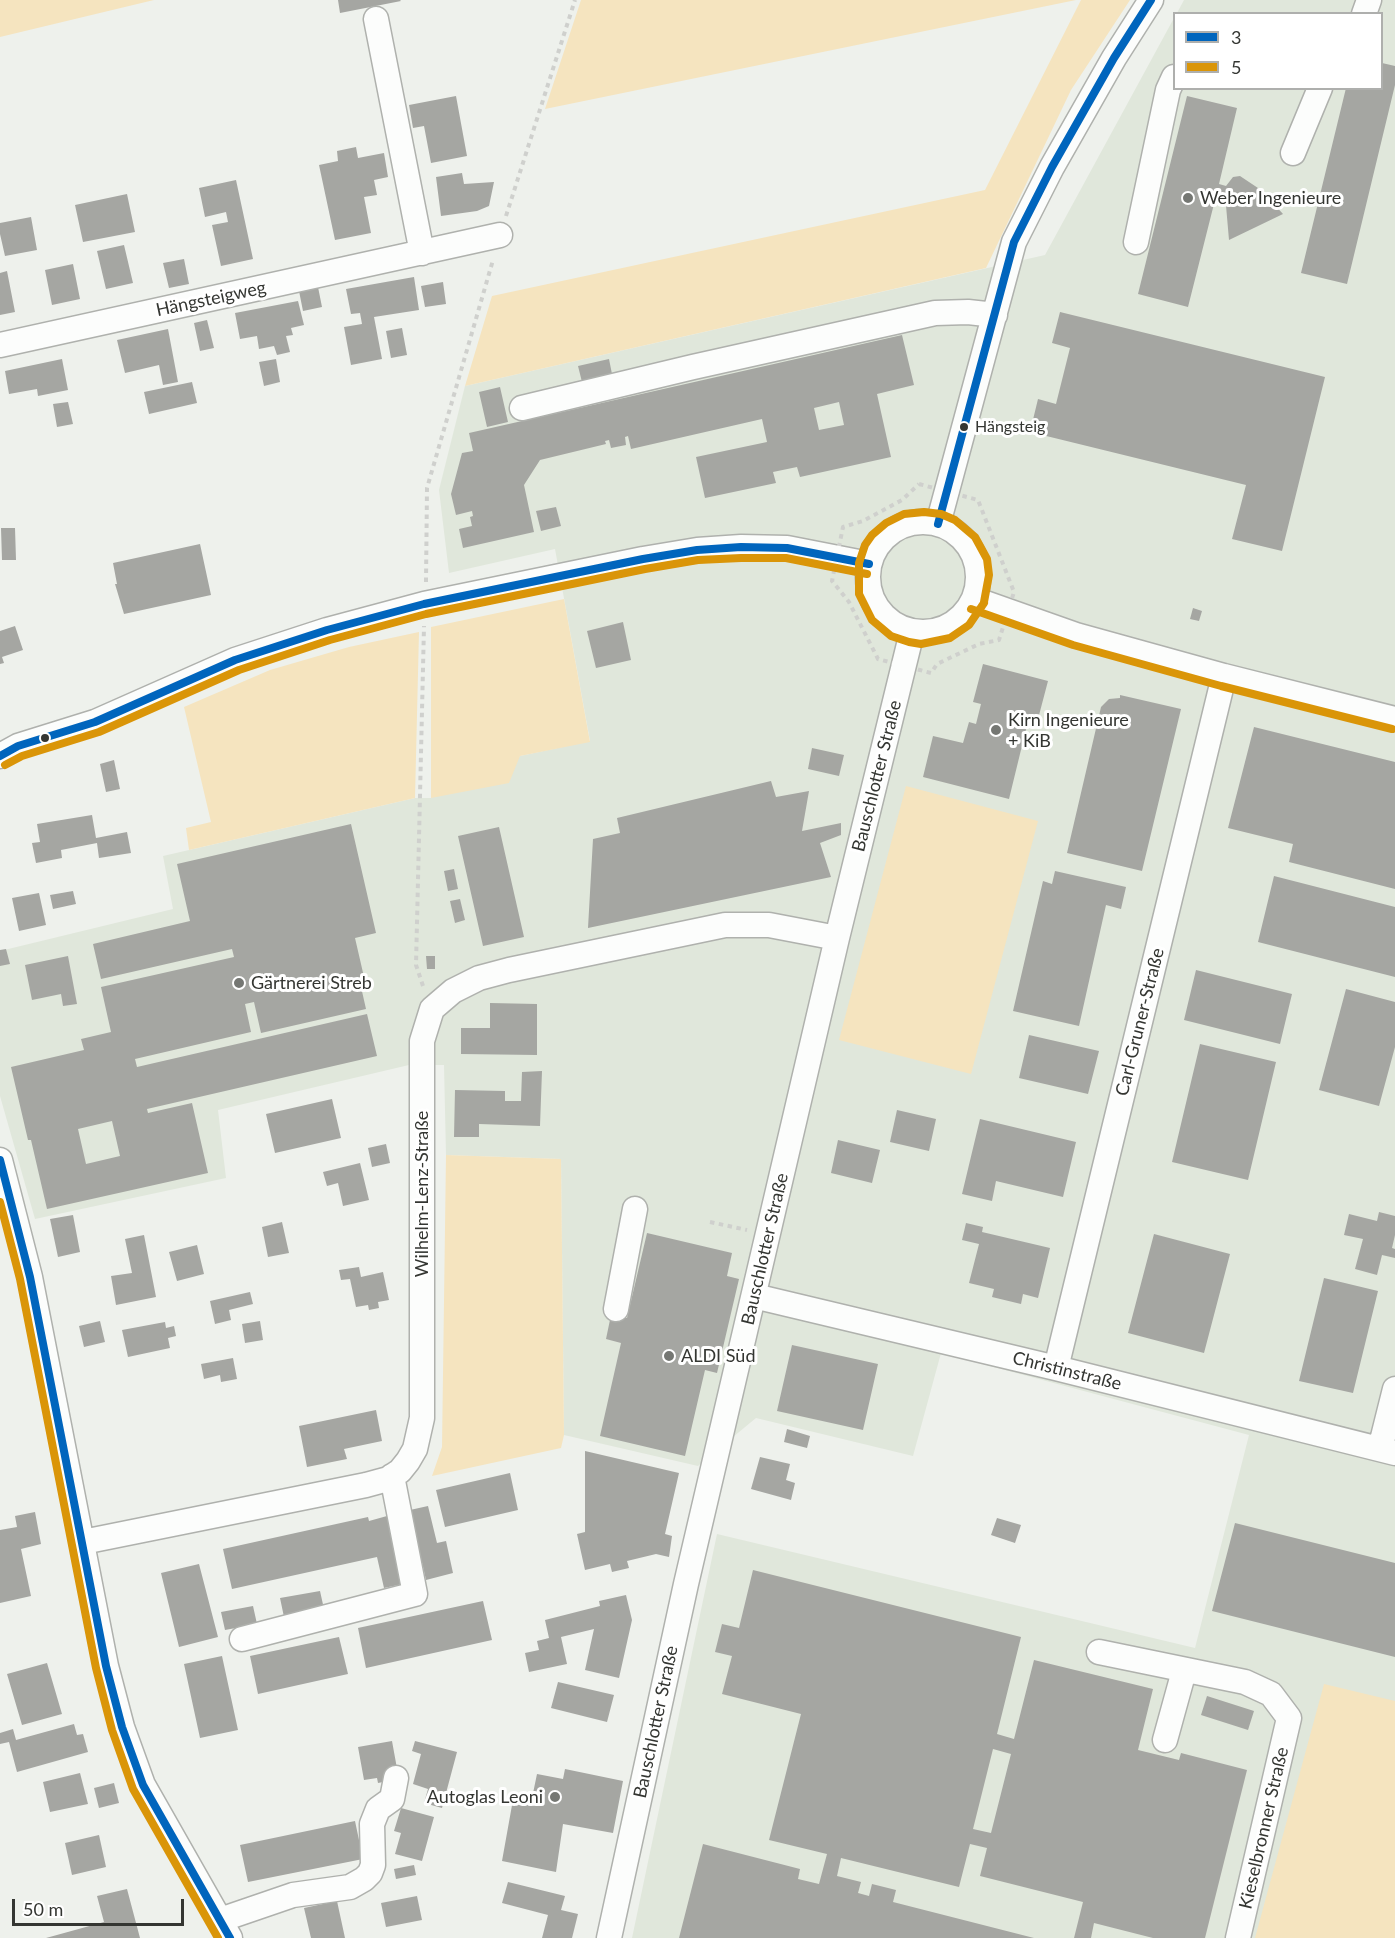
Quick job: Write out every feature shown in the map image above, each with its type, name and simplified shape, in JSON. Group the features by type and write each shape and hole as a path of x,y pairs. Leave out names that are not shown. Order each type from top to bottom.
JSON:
{"street":[{"path":"938,524 1014,242 1057,157 1114,58 1151,0"},
{"path":"376,20 422,253"},
{"path":"1136,242 1168,90 1173,79"},
{"path":"1293,153 1319,90"},
{"name":"Hängsteigweg","path":"0,345 500,235"},
{"path":"522,408 693,367 935,314 968,312 995,315"},
{"path":"915,523 938,524 959,535 973,553 979,574 974,599 961,618 947,628 930,632 912,632 888,621 876,607 868,582 869,564 875,549 892,531 915,523"},
{"path":"6,749 95,722 235,660 327,630 424,604 643,558 697,550 741,547 787,548 869,564"},
{"path":"974,599 1076,635 1224,676 1395,719"},
{"name":"Bauschlotter Straße","path":"609,1938 686,1584 837,938 912,632"},
{"name":"Carl-Gruner-Straße","path":"1056,1368 1224,676"},
{"name":"Wilhelm-Lenz-Straße","path":"392,1476 404,1466 415,1449 422,1418 422,1041 432,1010 453,991 479,978 725,925 769,925 837,938"},
{"path":"0,1160 30,1278 106,1666 125,1737 143,1785 225,1929 293,1895 350,1887 364,1879 370,1873 373,1865 372,1824 378,1809 392,1799 396,1778"},
{"path":"616,1309 635,1209"},
{"name":"Christinstraße","path":"754,1296 1056,1368 1387,1451 1395,1389"},
{"path":"83,1542 355,1487 392,1476 415,1594 242,1639"},
{"path":"1099,1652 1184,1671 1165,1740"},
{"name":"Kieselbronner Straße","path":"1184,1671 1245,1682 1271,1694 1289,1718 1238,1938"}],"path":[{"path":"500,235 575,0"},
{"path":"919,484 978,500 1014,592 999,640 979,644 937,664 931,673 878,659 849,602 832,581 837,557 843,527 862,521 902,500 919,484"},
{"path":"710,1222 769,1234"}],"shaded area":[{"path":"0,0 154,0 0,37"},
{"path":"581,0 1076,0 545,109"},
{"path":"1081,0 1130,0 1071,90 986,268 465,386 492,296 985,190"},
{"path":"1184,0 1395,0 1395,1938 632,1938 717,1534 1195,1648 1249,1435 941,1353 913,1456 756,1418 698,1466 564,1435 561,1159 446,1155 444,1065 409,1065 218,1110 226,1178 35,1219 0,1096 0,951 173,909 163,856 415,798 431,798 520,756 590,741 555,549 449,573 439,490 465,386 1045,255 1173,20 1173,90 1383,90 1383,12 1178,12"},
{"path":"564,599 590,742 520,756 509,783 431,798 431,627"},
{"path":"419,632 415,798 189,850 186,828 211,822 184,707 270,670 349,647"},
{"path":"906,786 1038,821 971,1074 839,1040"},
{"path":"446,1155 561,1159 564,1435 561,1448 432,1476 442,1447"},
{"path":"1324,1684 1395,1701 1395,1938 1255,1938"}],"building":[{"path":"338,0 400,0 401,1 340,13"},
{"path":"1383,63 1395,66 1395,85 1347,284 1301,273 1346,90 1383,90"},
{"path":"456,96 467,156 431,163 424,126 413,128 409,105"},
{"name":"Weber Ingenieure","path":"1187,96 1237,108 1219,184 1226,186 1233,177 1240,176 1261,190 1283,214 1229,240 1225,194 1217,192 1188,307 1138,294"},
{"path":"356,147 358,158 384,153 388,177 374,180 377,195 364,197 371,233 335,240 319,165 338,161 337,151"},
{"path":"462,173 464,184 494,182 489,206 477,211 441,216 436,177"},
{"path":"236,180 253,259 221,266 212,225 228,222 226,212 205,217 199,188"},
{"path":"127,194 135,232 83,242 75,205"},
{"path":"31,217 37,250 5,256 0,223"},
{"path":"124,245 133,283 106,289 97,251"},
{"path":"184,259 189,284 169,288 163,263"},
{"path":"73,264 80,299 52,305 45,270"},
{"path":"7,271 15,312 0,315 0,273"},
{"path":"414,277 419,310 374,317 382,359 351,365 344,327 362,324 360,313 351,314 346,289"},
{"path":"443,282 446,304 425,307 421,286"},
{"path":"318,287 322,307 303,311 299,291"},
{"path":"298,301 304,325 291,328 293,335 286,336 290,352 277,355 274,346 259,349 257,336 240,339 235,313"},
{"path":"1060,312 1325,377 1282,551 1232,539 1246,485 1030,432 1038,399 1056,404 1070,348 1052,343"},
{"path":"207,320 214,348 200,351 194,323"},
{"path":"402,328 407,355 391,358 386,331"},
{"path":"168,329 178,382 163,385 159,365 125,373 117,340"},
{"path":"902,335 914,385 877,394 891,457 800,477 797,467 773,472 776,483 705,498 696,457 767,442 762,419 631,449 628,436 625,437 626,445 611,448 609,440 605,441 606,444 540,460 524,485 534,532 463,548 459,529 472,526 470,517 473,516 472,511 456,515 451,494 462,453 473,451 469,433","holes":["839,402 844,425 819,430 814,408"]},
{"path":"62,359 68,390 38,396 37,389 9,394 5,371"},
{"path":"276,359 280,382 264,386 259,362"},
{"path":"609,359 613,379 583,386 578,366"},
{"path":"192,382 197,403 149,414 144,392"},
{"path":"500,387 508,422 487,427 479,392"},
{"path":"68,402 73,424 57,427 53,404"},
{"path":"556,507 561,526 541,531 536,511"},
{"path":"1,528 15,528 16,560 2,560"},
{"path":"200,544 211,595 124,614 115,584 117,584 113,563"},
{"path":"1193,608 1202,611 1199,621 1190,619"},
{"path":"623,622 631,660 596,668 587,631"},
{"path":"15,626 23,650 2,657 4,663 0,664 0,631"},
{"name":"Kirn Ingenieure + KiB","path":"983,664 1048,681 1038,719 1029,717 1009,799 923,777 933,736 963,743 969,722 976,724 981,704 973,702"},
{"path":"1120,695 1181,709 1142,871 1067,853 1101,707 1109,699 1120,698"},
{"path":"1254,727 1395,762 1395,889 1289,862 1293,844 1228,828"},
{"path":"812,748 844,755 839,776 808,769"},
{"path":"114,760 120,789 106,792 100,764"},
{"path":"771,781 776,797 809,791 802,831 841,823 841,835 820,843 831,877 588,928 593,839 620,833 617,818"},
{"path":"92,815 96,838 127,832 131,853 99,858 97,843 61,850 62,858 36,863 32,843 40,842 37,824"},
{"name":"Gärtnerei Streb","path":"351,824 376,933 355,938 364,977 359,978 366,1009 261,1033 254,1002 245,1004 251,1032 135,1059 137,1067 367,1014 377,1056 147,1109 148,1113 192,1103 208,1173 47,1209 11,1067 84,1050 81,1039 111,1032 101,987 234,957 232,949 101,979 93,944 190,921 177,864","holes":["112,1121 120,1156 86,1164 78,1129"]},
{"path":"499,827 524,937 483,946 458,836"},
{"path":"454,869 458,889 448,891 444,871"},
{"path":"1055,871 1126,887 1121,909 1106,905 1079,1026 1013,1011 1043,881 1052,884"},
{"path":"1274,876 1395,907 1395,977 1258,942"},
{"path":"73,891 76,904 53,909 50,895"},
{"path":"39,893 46,925 19,931 12,898"},
{"path":"460,899 465,920 455,923 450,901"},
{"path":"6,949 10,964 0,966 0,950"},
{"path":"68,956 77,1004 63,1006 61,994 32,1000 25,965"},
{"path":"426,956 435,956 435,969 427,969"},
{"path":"1196,970 1292,994 1280,1044 1184,1020"},
{"path":"1346,989 1395,1002 1395,1047 1379,1106 1319,1090"},
{"path":"490,1003 537,1004 537,1055 461,1054 461,1028 490,1028"},
{"path":"1029,1035 1099,1051 1088,1094 1019,1078"},
{"path":"1200,1044 1276,1062 1248,1180 1172,1162"},
{"path":"542,1071 540,1126 479,1124 479,1137 454,1137 455,1090 505,1091 505,1101 521,1101 522,1072"},
{"path":"332,1099 341,1138 275,1153 266,1114"},
{"path":"897,1110 936,1119 929,1151 890,1142"},
{"path":"980,1119 1076,1142 1063,1197 996,1181 992,1201 962,1194"},
{"path":"838,1140 880,1150 872,1183 831,1173"},
{"path":"386,1144 390,1163 372,1167 368,1148"},
{"path":"360,1163 369,1200 343,1206 338,1183 327,1186 323,1172"},
{"path":"1379,1212 1395,1216 1392,1248 1395,1249 1395,1258 1382,1255 1377,1275 1355,1269 1363,1239 1344,1235 1349,1214 1377,1221"},
{"path":"73,1215 80,1252 58,1257 50,1219"},
{"path":"282,1222 289,1253 268,1257 262,1227"},
{"path":"966,1223 983,1227 982,1232 1050,1248 1038,1298 1023,1294 1021,1304 992,1297 994,1289 969,1283 979,1244 962,1240"},
{"name":"ALDI Süd","path":"647,1233 732,1253 727,1276 739,1279 717,1373 705,1370 685,1456 600,1436 621,1343 606,1339 611,1315 627,1318"},
{"path":"1154,1234 1230,1254 1204,1353 1128,1333"},
{"path":"144,1235 156,1297 116,1305 111,1276 132,1273 125,1239"},
{"path":"197,1245 204,1274 177,1281 169,1252"},
{"path":"359,1267 361,1277 383,1272 389,1300 378,1302 379,1308 369,1310 368,1305 356,1307 350,1279 341,1280 339,1270"},
{"path":"1324,1278 1378,1291 1353,1393 1299,1381"},
{"path":"250,1292 253,1304 229,1310 231,1320 215,1324 210,1301"},
{"path":"100,1321 105,1342 84,1347 79,1326"},
{"path":"260,1321 263,1340 245,1343 242,1324"},
{"path":"165,1322 166,1328 174,1326 176,1336 168,1338 170,1348 128,1357 122,1330"},
{"path":"792,1345 878,1364 863,1430 777,1411"},
{"path":"233,1358 237,1379 221,1382 220,1375 204,1379 201,1364"},
{"path":"376,1410 382,1441 344,1449 347,1459 307,1467 299,1426"},
{"path":"787,1429 810,1436 807,1448 784,1442"},
{"path":"585,1451 679,1473 665,1534 672,1536 669,1557 656,1554 627,1561 629,1568 612,1572 610,1564 585,1570 577,1534 585,1532"},
{"path":"760,1457 790,1464 786,1480 795,1483 791,1500 751,1489"},
{"path":"510,1473 518,1510 445,1527 436,1490"},
{"path":"428,1506 437,1543 446,1541 453,1573 426,1580 410,1510"},
{"path":"35,1512 41,1544 21,1549 31,1596 0,1603 0,1530 17,1527 15,1516"},
{"path":"387,1516 403,1584 384,1588 377,1557 232,1589 223,1549 368,1517 369,1521"},
{"path":"997,1518 1021,1525 1015,1543 991,1535"},
{"path":"1235,1523 1395,1563 1395,1657 1212,1611"},
{"path":"199,1564 218,1637 179,1647 161,1573"},
{"path":"753,1570 1021,1637 997,1734 1014,1739 1034,1660 1153,1689 1138,1750 1179,1760 1181,1753 1247,1770 1205,1938 1153,1938 1094,1923 1091,1938 1074,1938 1083,1902 980,1876 987,1848 970,1844 959,1887 841,1858 837,1876 861,1882 858,1893 869,1896 872,1884 896,1890 893,1902 1034,1938 679,1938 703,1844 800,1869 798,1879 819,1884 827,1854 769,1840 801,1714 722,1694 732,1656 715,1652 722,1624 739,1628","holes":["993,1749 1011,1754 991,1833 973,1829"]},
{"path":"320,1591 324,1609 284,1617 280,1598"},
{"path":"626,1595 632,1620 619,1678 585,1670 594,1629 561,1637 567,1664 529,1672 525,1653 539,1650 537,1641 549,1638 545,1620 600,1606 599,1601"},
{"path":"483,1601 492,1640 366,1668 358,1628"},
{"path":"253,1606 257,1624 225,1630 221,1612"},
{"path":"339,1637 348,1674 258,1694 250,1656"},
{"path":"222,1656 238,1730 200,1738 184,1664"},
{"path":"47,1663 62,1714 22,1725 7,1674"},
{"path":"558,1682 614,1695 607,1722 551,1708"},
{"path":"1207,1696 1254,1711 1248,1730 1201,1715"},
{"path":"74,1724 77,1735 83,1734 88,1752 17,1772 9,1742 0,1744 0,1733 13,1729 16,1740"},
{"path":"392,1741 398,1774 388,1781 378,1783 377,1778 364,1780 358,1747"},
{"path":"415,1741 457,1752 442,1808 424,1803 428,1789 413,1784 421,1754 412,1751"},
{"path":"565,1769 623,1781 613,1833 563,1824 556,1872 502,1861 514,1794 532,1798 537,1774 563,1779"},
{"path":"80,1773 88,1804 50,1812 43,1782"},
{"path":"114,1783 119,1803 99,1808 94,1788"},
{"path":"401,1808 434,1817 422,1861 395,1854 401,1833 394,1831"},
{"path":"355,1821 363,1859 248,1882 240,1845"},
{"path":"99,1835 106,1867 72,1875 65,1843"},
{"path":"414,1865 416,1875 396,1879 394,1869"},
{"path":"508,1882 565,1896 561,1910 578,1914 572,1938 542,1938 548,1915 502,1903"},
{"path":"127,1889 140,1938 46,1938 104,1922 97,1896"},
{"path":"417,1896 422,1920 386,1927 381,1903"},
{"path":"337,1901 345,1938 311,1938 304,1908"}],"transit line":[{"name":"3","path":"938,524 1014,242 1052,167 1114,58 1151,0"},
{"name":"5","path":"984,602 989,575 987,559 975,537 955,520 941,514 924,512 904,514 886,523 872,535 865,545 859,563 859,594 872,620 891,636 921,644 950,638 969,625 984,603"},
{"name":"3","path":"0,756 18,746 95,722 235,660 327,630 424,604 697,550 741,547 787,548 869,564"},
{"name":"5","path":"5,765 22,756 99,732 239,670 330,640 426,614 698,560 786,558 867,574"},
{"name":"5","path":"971,609 1073,645 1221,686 1392,729"},
{"name":"3","path":"0,1160 30,1277 106,1666 122,1727 143,1785 230,1938"},
{"name":"5","path":"0,1202 20,1279 96,1668 112,1730 133,1789 218,1938"}],"place":[{"name":"Weber Ingenieure","path":"1188,198"},
{"name":"Hängsteig","path":"964,427"},
{"name":"Kirn Ingenieure + KiB","path":"996,730"},
{"name":"Gärtnerei Streb","path":"239,983"},
{"name":"ALDI Süd","path":"669,1356"},
{"name":"Autoglas Leoni","path":"555,1797"}]}
